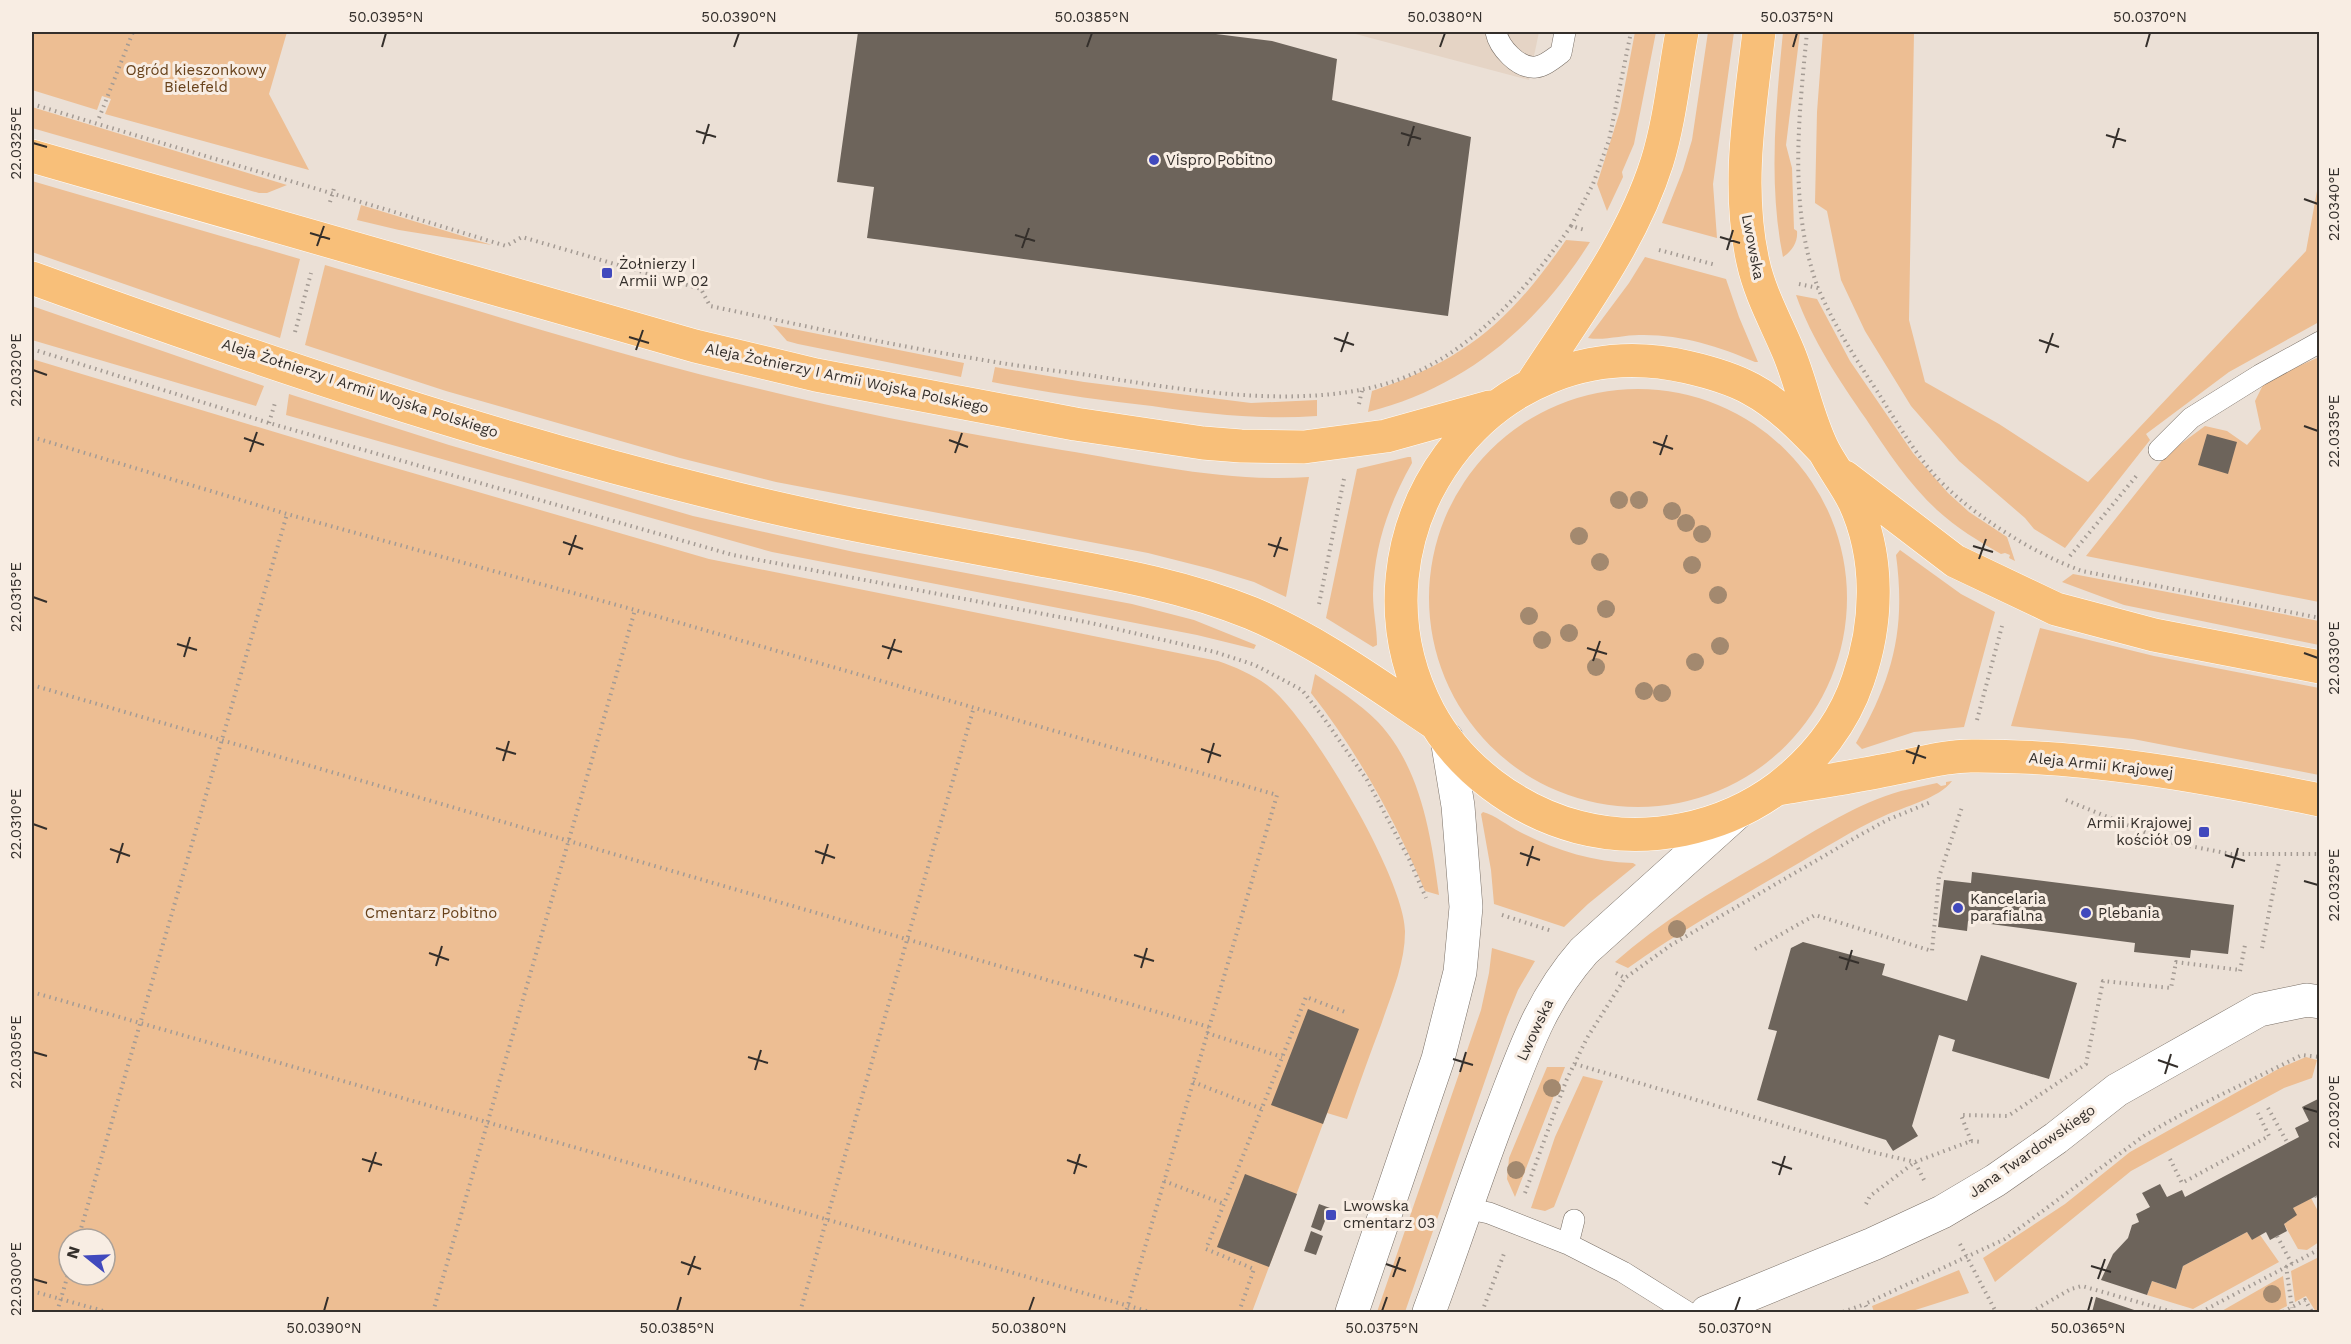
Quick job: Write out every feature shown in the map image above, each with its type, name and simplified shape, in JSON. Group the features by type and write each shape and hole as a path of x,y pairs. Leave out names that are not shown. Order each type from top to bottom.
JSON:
{"main road":[{"path":"1531,386 1610,262 1636,214 1656,164 1663,138 1682,32"},
{"name":"Lwowska","path":"1759,32 1744,189 1747,227 1757,276 1832,462"},
{"name":"Aleja Żołnierzy I Armii Wojska Polskiego","path":"32,156 694,346 807,373 1075,424 1203,443 1276,447 1351,442 1386,436 1500,404"},
{"name":"Aleja Żołnierzy I Armii Wojska Polskiego","path":"32,278 286,367 599,463 757,504 1140,578 1208,597 1248,611 1290,630 1443,732"},
{"path":"1832,462 1856,506 1869,546 1874,602 1868,651 1853,696 1833,731 1805,765 1776,789 1738,812 1689,829 1638,835 1581,828 1541,814 1498,790 1471,766 1430,714 1415,678 1403,632 1401,579 1409,537 1422,499 1444,462 1467,433 1500,404 1531,386 1568,371 1618,361 1664,361 1716,373 1751,389 1789,415 1832,462 1955,561 2056,609 2154,635 2319,667"},
{"path":"1352,1312 1422,1108 1452,1012 1460,972 1466,907 1458,806 1443,732"},
{"name":"Aleja Armii Krajowej","path":"1776,789 1884,771 1923,762 1970,756 2056,758 2143,768 2222,780 2319,800"},
{"name":"Lwowska","path":"1429,1312 1465,1208 1538,1019 1557,984 1584,951 1738,812"},
{"name":"Jana Twardowskiego","path":"1707,1312 1873,1244 1942,1212 1996,1180 2056,1138 2117,1090 2259,1010 2307,1000 2319,1002"}],"lane":[{"path":"1496,32 1498,41 1508,54 1523,64 1536,68 1550,62 1561,53 1565,32"},
{"path":"2159,450 2191,418 2319,342"},
{"path":"1465,1208 1489,1214 1568,1244 1623,1272 1687,1312"},
{"path":"1568,1244 1574,1221"}],"path":[{"path":"99,118 133,32"},
{"path":"1571,226 1593,184 1609,140 1631,32"},
{"path":"1807,32 1800,110 1799,178 1805,243 1818,288"},
{"path":"32,104 506,246 522,237 701,288 710,306 971,358 1191,390 1246,395 1309,395 1362,390 1302,690"},
{"path":"269,423 335,185"},
{"path":"32,349 269,423 733,555 1091,623 1215,652 1255,665 1302,690 1323,717 1367,780 1409,859 1427,901 1497,913 1556,933 1625,978"},
{"path":"32,437 286,514 636,610 1277,795 1126,1312"},
{"path":"2070,556 2159,450"},
{"path":"82,1227 286,514"},
{"path":"1970,756 1976,723 2014,590 2031,546"},
{"path":"433,1312 636,610"},
{"path":"32,686 907,940 1208,1030 1282,1057"},
{"path":"800,1312 974,706"},
{"path":"1521,1203 1566,1081 1587,1038 1625,978 1671,945 1850,840 1887,820 1942,797"},
{"path":"2063,799 2169,842 2231,854 2319,854"},
{"path":"1755,950 1815,915 1932,951 1939,876 1962,807"},
{"path":"2262,948 2279,862"},
{"path":"2241,979 2240,970 2245,945"},
{"path":"1870,1196 1915,1162 1971,1141 1961,1115 2008,1116 2085,1064 2103,981 2171,988 2176,962 2240,970"},
{"path":"32,992 1150,1312"},
{"path":"1239,1312 1254,1269 1206,1249 1306,998 1345,1012"},
{"path":"1844,1312 2005,1239 2145,1135 2277,1066 2302,1055 2319,1057"},
{"path":"1575,1064 1872,1152 1915,1162"},
{"path":"1193,1082 1262,1109"},
{"path":"2268,1108 2287,1142"},
{"path":"2170,1159 2182,1183 2269,1136 2258,1113"},
{"path":"1915,1162 1920,1173"},
{"path":"1164,1181 1224,1204"},
{"path":"2316,1196 2319,1203"},
{"path":"2277,1236 2292,1263"},
{"path":"1482,1312 1506,1248"},
{"path":"2201,1312 2319,1249"},
{"path":"1967,1257 1996,1312"},
{"path":"2286,1266 2292,1308"},
{"path":"2031,1312 2071,1289 2082,1286 2173,1312"},
{"path":"57,1312 64,1287"},
{"path":"32,1291 107,1312"},
{"path":"2283,1312 2305,1300 2312,1312"},
{"path":"1865,1304 1869,1312"}],"shaded area":[{"path":"1348,32 1539,32 1529,80"}],"green space":[{"name":"Ogród kieszonkowy Bielefeld","path":"32,32 287,32 269,94 309,170 105,114 111,99 102,96 97,110 32,90"},
{"path":"1635,32 1656,32 1634,144 1622,172 1623,177 1607,211 1597,184 1620,111"},
{"path":"1708,32 1734,32 1713,184 1717,238 1662,223 1692,140"},
{"path":"1783,32 1800,32 1786,145 1792,168 1794,229 1797,235 1794,246 1783,257 1776,201 1775,144"},
{"path":"1823,32 1914,32 1909,320 1925,382 1999,424 2088,482 2306,251 2319,180 2319,322 2229,372 2146,434 2150,440 2065,548 2034,529 2025,518 1959,461 1911,406 1865,331 1841,280 1827,211 1815,203 1817,112"},
{"path":"32,107 287,185 267,193 259,193 32,128"},
{"path":"32,181 300,259 280,338 32,252"},
{"path":"361,205 492,245 399,230 357,220"},
{"path":"1566,240 1590,242 1547,300 1496,349 1437,387 1404,401 1368,412 1372,391 1434,366 1460,351 1505,315"},
{"path":"1645,257 1726,279 1758,362 1713,346 1684,339 1654,335 1588,338 1629,283"},
{"path":"325,265 654,362 838,407 987,437 1186,471 1248,477 1309,477 1286,597 1254,582 1148,553 776,482 680,458 446,391 305,345"},
{"path":"1796,295 1817,299 1850,361 1913,453 1948,493 1969,512 2007,537 2015,561 2009,558 2010,555 2001,554 1952,523 1908,478 1827,359 1802,312"},
{"path":"32,306 264,386 256,406 32,340"},
{"path":"773,325 964,363 961,377 787,341"},
{"path":"2319,357 2319,602 2086,556 2167,454 2205,426 2227,431 2247,445 2261,429 2255,401 2265,381"},
{"name":"Cmentarz Pobitno","path":"32,359 709,559 1218,661 1249,674 1267,685 1285,702 1306,730 1352,801 1390,876 1401,908 1405,932 1400,968 1347,1119 1327,1113 1252,1312 32,1312"},
{"path":"995,367 1084,382 1251,403 1317,400 1317,416 1234,416 1072,396 992,382"},
{"path":"1638,389 1679,393 1718,405 1754,424 1786,450 1812,482 1831,518 1843,557 1847,598 1843,639 1831,678 1812,714 1786,746 1754,772 1718,791 1679,803 1638,807 1597,803 1558,791 1522,772 1490,746 1464,714 1445,678 1433,639 1429,598 1433,557 1445,518 1464,482 1490,450 1522,424 1558,405 1597,393"},
{"path":"289,394 449,445 693,516 854,552 1132,604 1194,620 1256,645 1254,649 1197,635 772,552 286,415"},
{"path":"1411,457 1412,463 1396,494 1384,526 1376,559 1373,594 1377,645 1373,647 1326,618 1357,469"},
{"path":"1900,550 1961,594 1995,612 1964,727 1914,732 1862,749 1856,743 1879,697 1894,652 1899,606 1896,555"},
{"path":"2073,574 2319,621 2319,645 2124,605 2062,582"},
{"path":"2040,628 2154,656 2319,688 2319,775 2133,739 2011,726"},
{"path":"1315,674 1356,702 1378,722 1393,740 1405,760 1422,803 1428,826 1439,895 1425,891 1375,788 1345,740 1311,693"},
{"path":"1952,781 1930,797 1837,840 1688,928 1628,968 1615,962 1686,908 1830,822 1883,797 1937,783 1941,786 1946,785 1946,782"},
{"path":"1483,812 1515,830 1560,849 1588,857 1636,865 1564,927 1494,904 1491,870 1481,814"},
{"path":"1492,948 1535,961 1518,990 1507,1017 1405,1312 1377,1312 1481,1010"},
{"path":"2306,1057 2317,1060 2312,1078 2284,1088 2131,1171 1995,1282 1983,1258 2065,1204 2130,1152 2280,1068"},
{"path":"1547,1067 1565,1067 1515,1197 1507,1179 1509,1158"},
{"path":"1583,1076 1603,1081 1554,1207 1545,1211 1531,1208 1555,1137"},
{"path":"2311,1198 2319,1213 2319,1242 2307,1250 2298,1249 2284,1224 2296,1215 2293,1208"},
{"path":"2247,1232 2252,1240 2260,1235 2279,1262 2193,1309 2147,1295 2152,1281 2176,1289 2183,1266"},
{"path":"2319,1257 2319,1312 2316,1312 2306,1296 2295,1302 2291,1271"},
{"path":"1959,1270 1969,1293 1909,1312 1874,1312 1872,1306"},
{"path":"2283,1276 2287,1306 2275,1312 2220,1312"}],"building":[{"name":"Vispro Pobitno","path":"858,32 1200,32 1272,41 1337,59 1332,100 1471,137 1448,316 867,238 874,187 837,182"},
{"path":"2207,434 2237,442 2228,474 2198,465"},
{"name":"Plebania","path":"1972,872 2234,905 2228,954 2191,950 2190,958 2134,952 2135,943 1968,921 1967,931 1938,927 1944,880 1971,883"},
{"path":"1803,942 1885,964 1882,975 1967,1001 1981,955 2077,983 2049,1079 1952,1051 1955,1040 1939,1035 1912,1126 1918,1136 1893,1151 1886,1140 1757,1100 1777,1031 1768,1029 1791,948"},
{"path":"1308,1009 1359,1029 1323,1124 1271,1105"},
{"path":"2320,1098 2320,1194 2293,1208 2297,1215 2284,1224 2287,1231 2270,1240 2266,1232 2252,1240 2247,1232 2183,1266 2176,1289 2152,1281 2147,1295 2101,1280 2113,1254 2128,1238 2132,1225 2139,1222 2136,1214 2150,1207 2142,1193 2160,1184 2167,1197 2182,1190 2185,1197 2299,1137 2295,1128 2309,1121 2302,1107"},
{"path":"1245,1174 1297,1194 1269,1267 1217,1247"},
{"path":"1319,1204 1330,1208 1321,1231 1311,1227"},
{"path":"1311,1231 1323,1236 1316,1255 1304,1251"},
{"path":"2096,1297 2140,1312 2092,1312"}],"place":[{"name":"Vispro Pobitno","path":"1154,160"},
{"name":"Żołnierzy I Armii WP 02","path":"607,273"},
{"name":"Armii Krajowej kościół 09","path":"2204,832"},
{"name":"Kancelaria parafialna","path":"1958,908"},
{"name":"Plebania","path":"2086,913"},
{"name":"Lwowska cmentarz 03","path":"1331,1215"}]}
